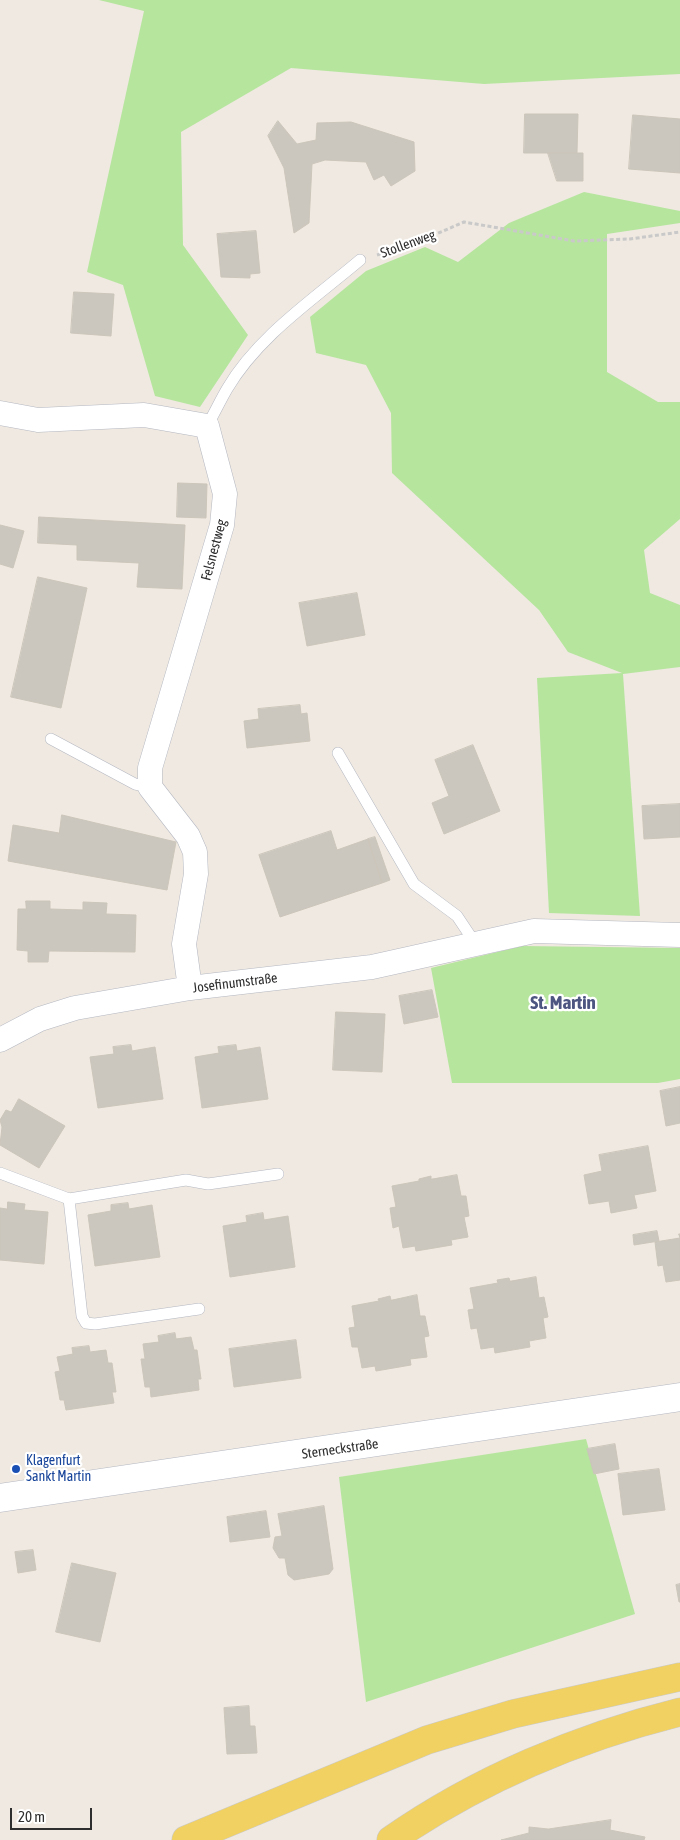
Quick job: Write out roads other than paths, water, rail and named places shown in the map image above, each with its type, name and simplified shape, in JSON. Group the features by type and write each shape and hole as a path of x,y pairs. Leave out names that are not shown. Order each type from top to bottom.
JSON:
{"main road":[{"path":"186,1840 427,1740 513,1714 680,1677"},
{"path":"391,1840 464,1797 518,1770 636,1723 680,1712"},
{"path":"636,1723 680,1728"}],"street":[{"path":"0,413 38,420 144,416 208,426"},
{"name":"Felsnestweg","path":"150,787 150,768 222,525 225,494 208,426"},
{"path":"150,787 188,836 196,852 196,874 184,944 190,988"},
{"name":"Josefinumstraße","path":"0,1040 40,1019 75,1008 190,988 372,967 407,961 476,943 534,932 680,934"},
{"name":"Sterneckstraße","path":"0,1498 680,1397"}],"lane":[{"path":"208,426 227,388 249,359 278,329 360,260"},
{"path":"51,739 135,784 150,787"},
{"path":"338,753 414,884 457,916 476,943"},
{"path":"0,1173 69,1199 186,1180 208,1184 278,1174"},
{"path":"69,1199 82,1316 86,1323 95,1324 199,1309"}],"place":[{"name":"Klagenfurt Sankt Martin","path":"16,1469"}],"district":[{"name":"St. Martin","path":"563,1003"}]}
